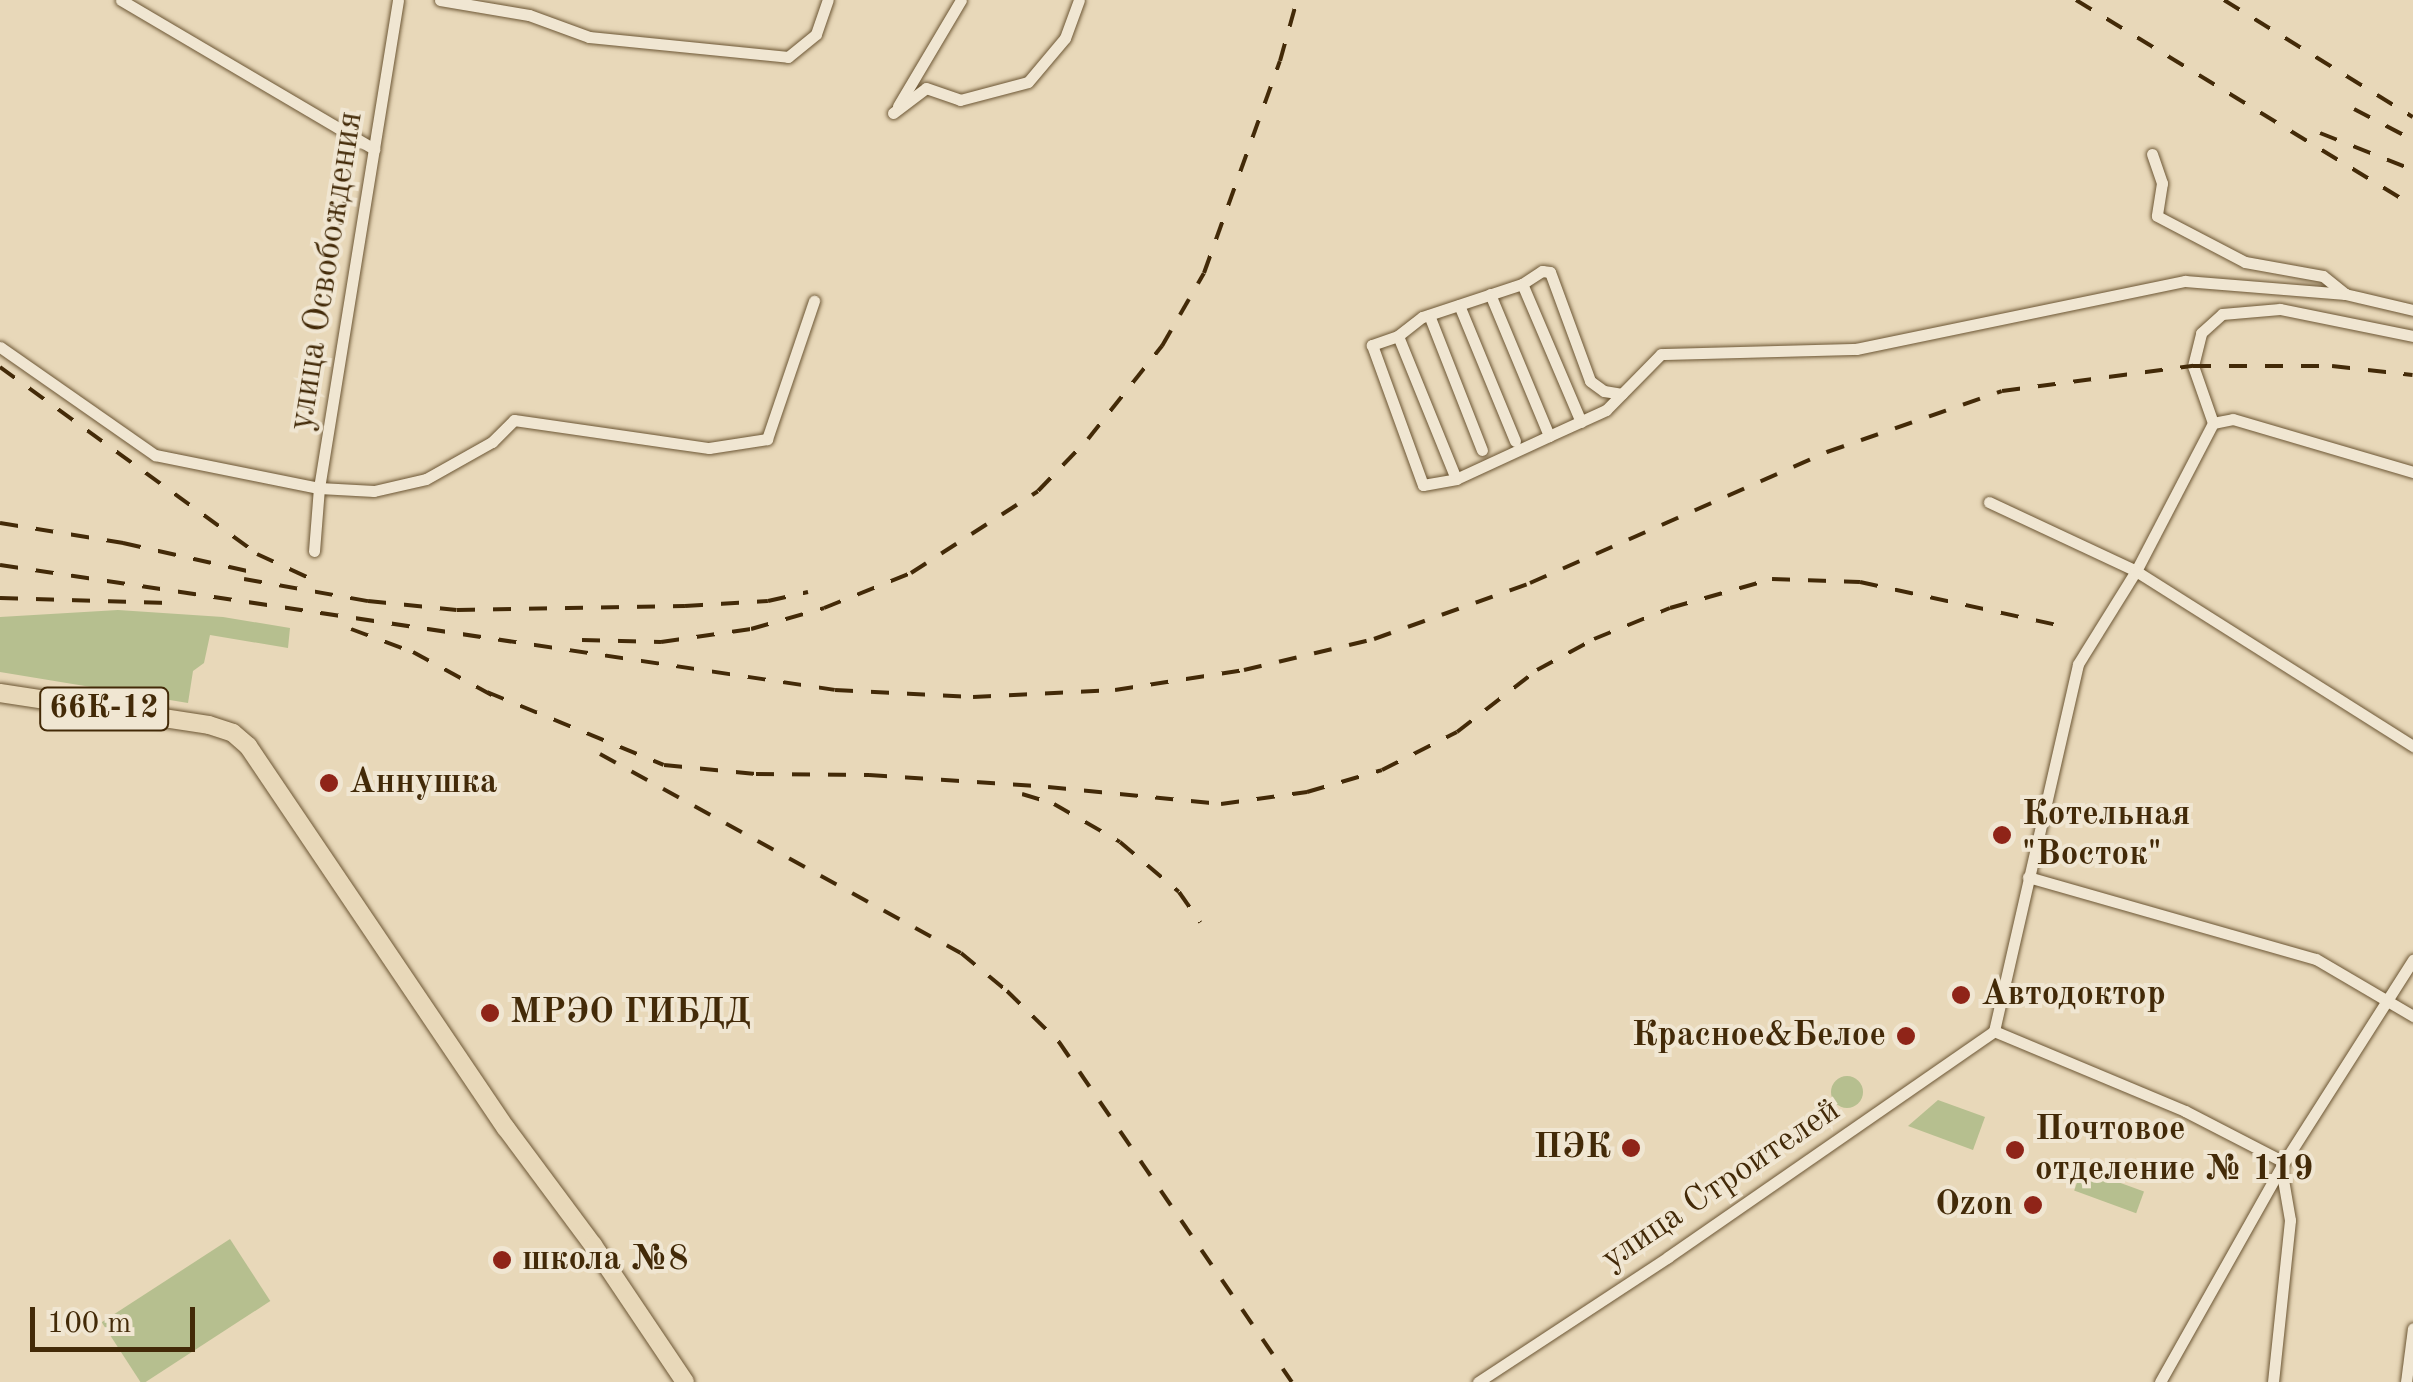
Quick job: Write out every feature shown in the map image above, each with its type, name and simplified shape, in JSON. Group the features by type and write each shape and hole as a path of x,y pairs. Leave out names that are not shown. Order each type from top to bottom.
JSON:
{"main road":[{"name":"66К-12","path":"0,693 209,725 240,739 274,778 506,1128 593,1246 685,1382"}],"street":[{"path":"122,0 374,149"},
{"name":"улица Освобождения","path":"314,550 319,488 398,0"},
{"path":"440,0 528,15 589,37 788,57 816,34 828,0"},
{"path":"961,0 893,114 926,88 960,100 1028,82 1065,38 1079,0"},
{"path":"2152,154 2162,183 2157,216 2245,262 2323,276 2345,294"},
{"path":"1622,394 1604,391 1590,380 1550,272 1542,270 1522,284 1429,315 1398,336 1372,345 1424,485 1456,479 1606,410 1622,394 1662,354 1856,350 2185,281 2345,294 2413,310"},
{"path":"1522,284 1580,422"},
{"path":"1490,294 1549,436"},
{"path":"0,348 155,455 319,488 374,491 426,479 492,442 514,420 710,448 767,439 814,301"},
{"path":"1459,304 1516,441"},
{"path":"2283,1164 2185,1110 1994,1031 2078,664 2136,571 2213,423 2192,366 2201,333 2222,314 2280,309 2413,336"},
{"path":"1429,315 1482,450"},
{"path":"1398,336 1456,479"},
{"path":"2213,423 2233,418 2413,472"},
{"path":"1988,502 2136,571 2413,746"},
{"path":"2028,877 2316,959 2413,1016"},
{"path":"2160,1382 2283,1164 2413,960"},
{"name":"улица Строителей","path":"1478,1382 1994,1031"},
{"path":"2273,1382 2290,1220 2283,1164"},
{"path":"2406,1382 2413,1328"}],"green space":[{"path":"118,610 223,617 290,628 288,648 210,635 204,663 193,671 188,703 0,672 0,617"},
{"path":"1847,1076 1858,1081 1863,1092 1858,1103 1847,1108 1836,1103 1831,1092 1836,1081"},
{"path":"1938,1100 1985,1117 1973,1150 1908,1126"},
{"path":"2082,1169 2144,1192 2136,1213 2074,1191"},
{"path":"230,1239 270,1301 146,1382 140,1382 102,1322"}],"railway":[{"path":"582,640 661,642 751,629 824,608 911,573 1038,491 1088,439 1162,346 1204,273 1280,61 1297,0"},
{"path":"2076,0 2413,206"},
{"path":"2224,0 2413,117"},
{"path":"2354,109 2413,140"},
{"path":"2320,133 2413,170"},
{"path":"0,565 835,690 973,697 1115,690 1244,670 1374,639 1530,583 1827,452 2002,391 2193,366 2332,366 2413,375"},
{"path":"0,367 257,554 320,583"},
{"path":"0,523 123,543 261,574"},
{"path":"244,579 368,601 457,610 685,606 768,601 808,592"},
{"path":"487,692 664,765 756,774 869,775 1048,787 1221,804 1307,792 1382,770 1457,732 1537,670 1594,639 1670,608 1772,579 1860,582 2062,626"},
{"path":"0,598 168,603"},
{"path":"351,629 413,652 499,699"},
{"path":"600,754 961,953 1007,991 1059,1042 1292,1382"},
{"path":"1022,794 1054,804 1120,842 1179,892 1200,922"}],"place":[{"name":"Аннушка","path":"329,783"},
{"name":"Котельная \"Восток\"","path":"2002,835"},
{"name":"Автодоктор","path":"1961,995"},
{"name":"МРЭО ГИБДД","path":"490,1013"},
{"name":"Красное&Белое","path":"1906,1036"},
{"name":"ПЭК","path":"1631,1148"},
{"name":"Почтовое отделение № 119","path":"2015,1150"},
{"name":"Ozon","path":"2033,1205"},
{"name":"школа №8","path":"502,1260"}]}
